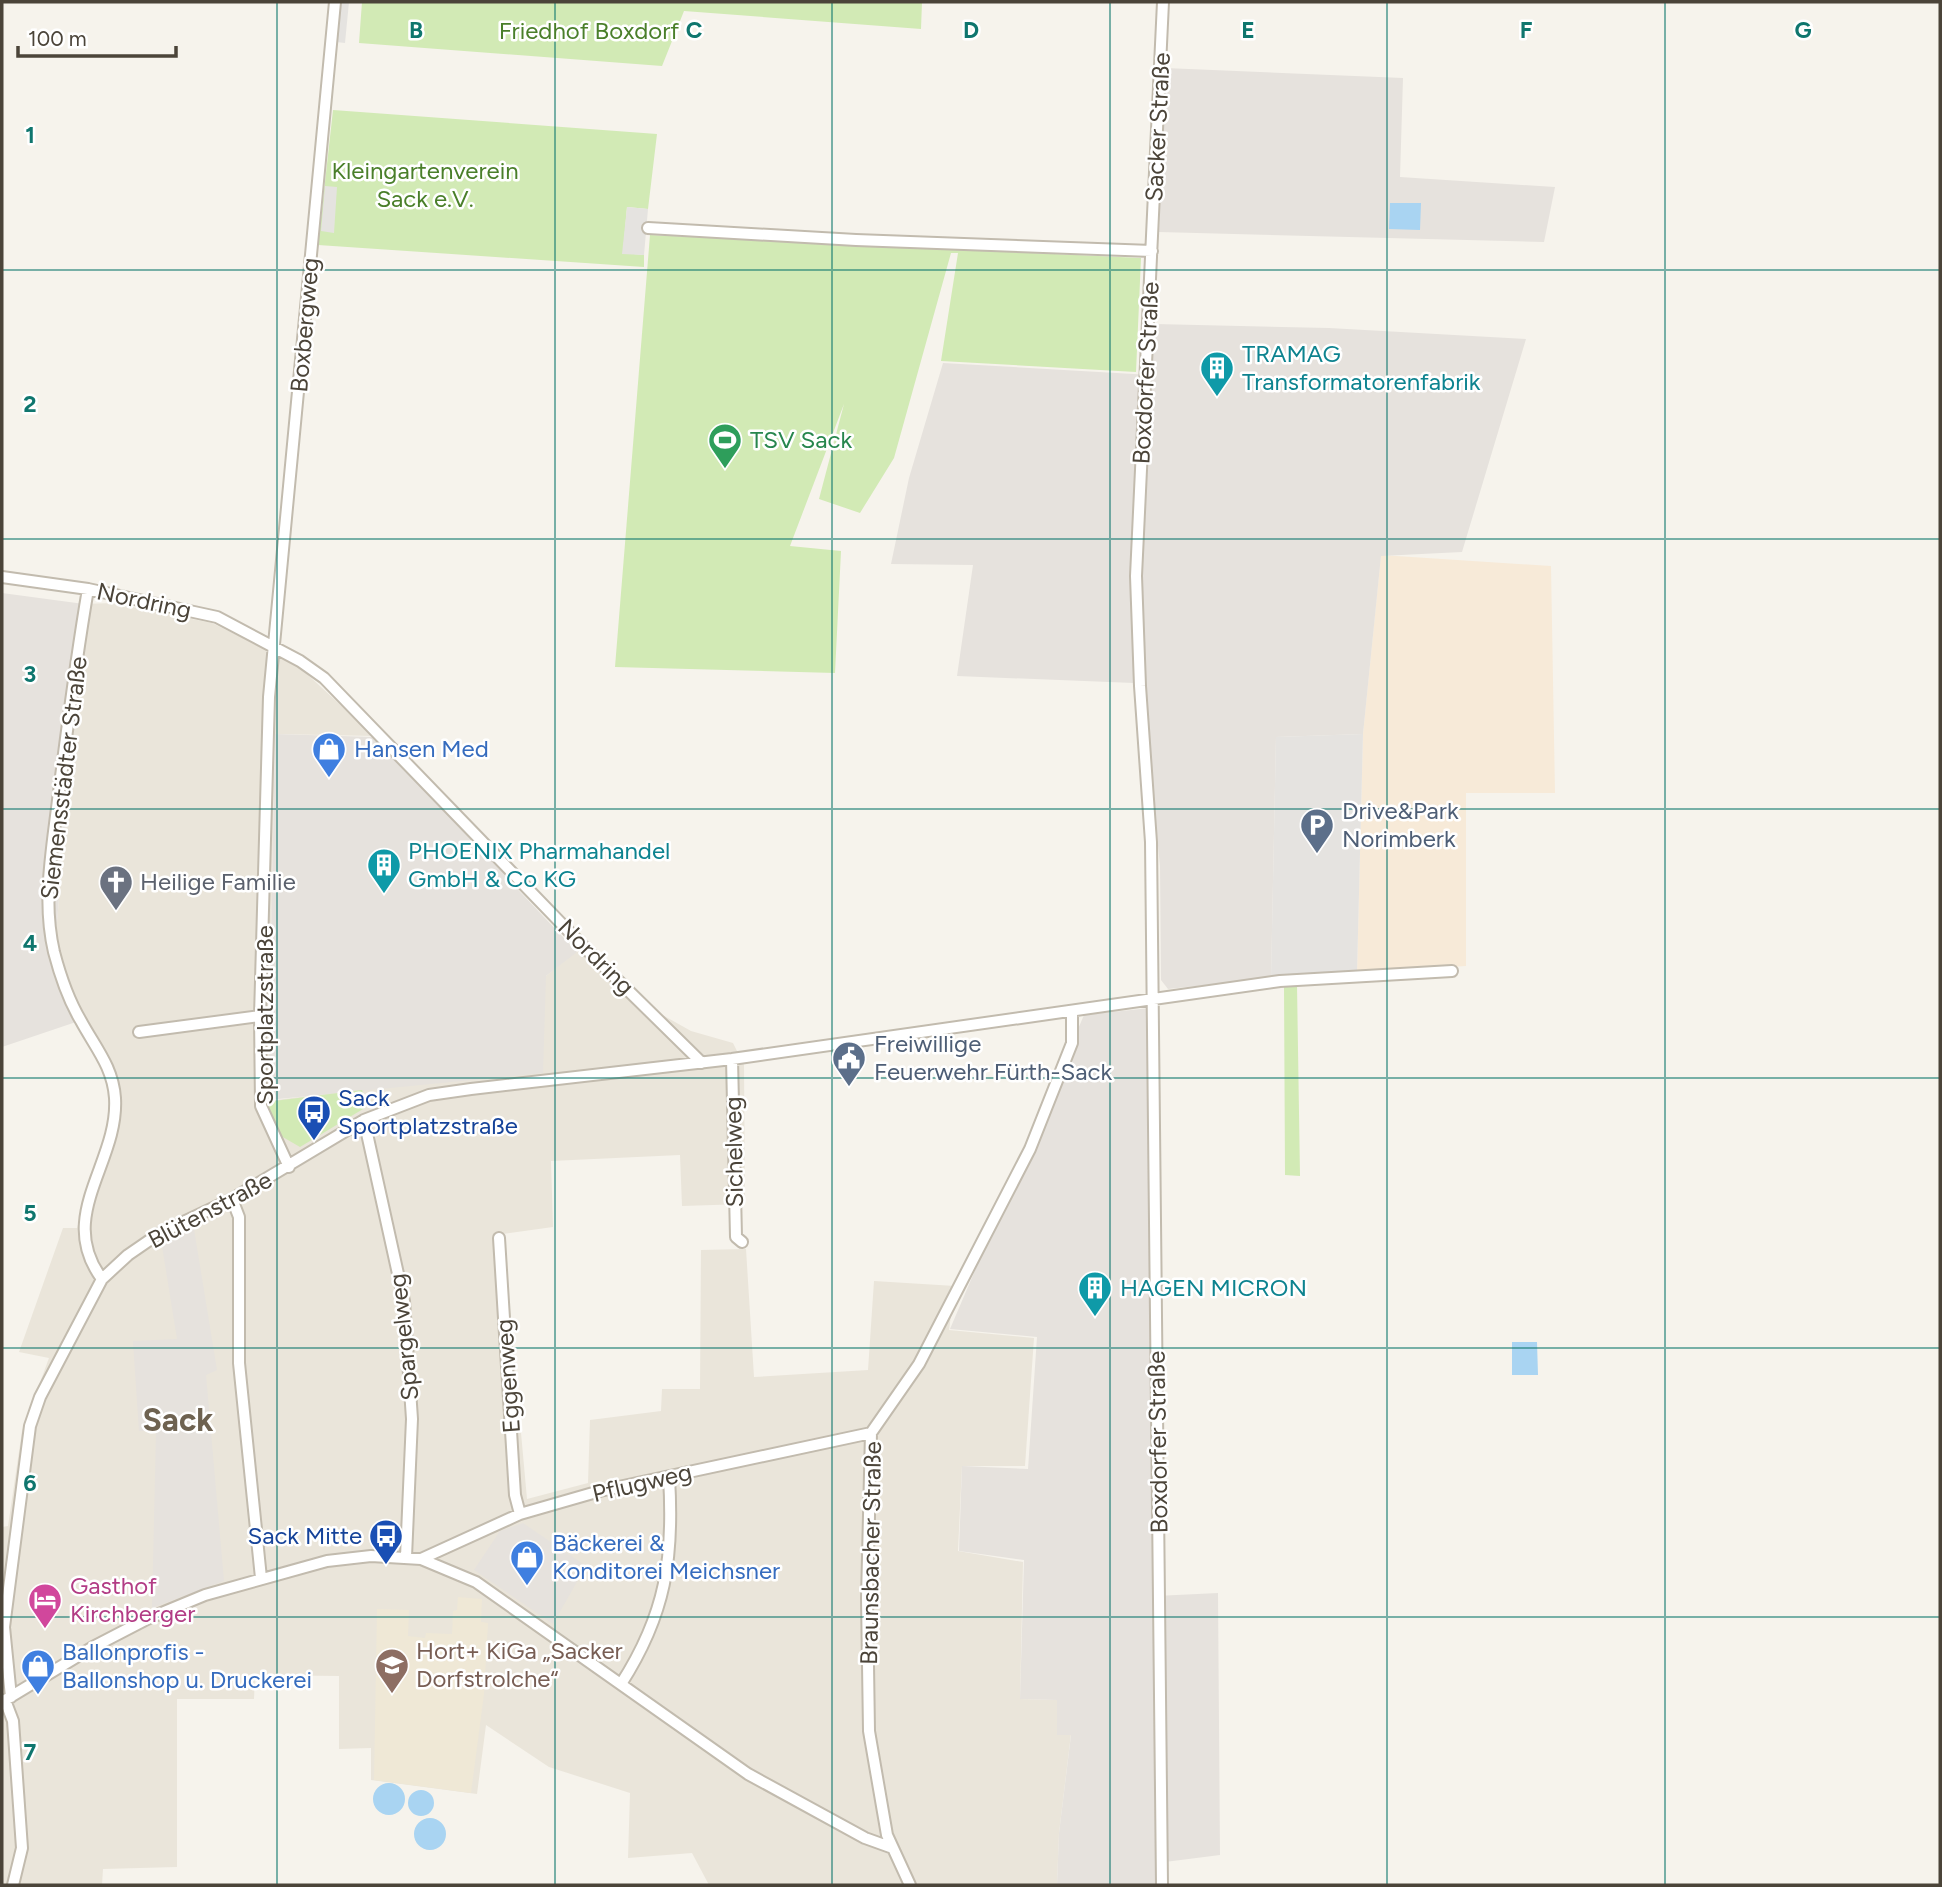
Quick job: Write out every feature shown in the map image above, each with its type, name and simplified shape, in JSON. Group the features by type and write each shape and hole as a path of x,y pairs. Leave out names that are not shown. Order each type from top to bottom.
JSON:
{"street":[{"name":"Boxbergweg","path":"275,648 335,2"},
{"name":"Sacker Straße","path":"1152,251 1163,2"},
{"name":"Boxdorfer Straße","path":"648,228 856,240 1152,251 1136,576 1140,686 1151,842 1162,1885"},
{"name":"Nordring","path":"2,577 88,589 217,617 324,678 585,948 702,1063"},
{"name":"Siemensstädter Straße","path":"88,589 70,706 47,897 54,952 64,983 82,1023 107,1064 114,1090 114,1124 93,1185 83,1232 90,1263 103,1279"},
{"name":"Sportplatzstraße","path":"275,648 270,688 260,1016 261,1106 289,1167"},
{"path":"702,1063 1280,981 1452,971"},
{"name":"Braunsbacher Straße","path":"910,1885 890,1847 874,1773 868,1720 867,1575 871,1433 919,1364 1030,1149 1072,1044 1072,1011"},
{"path":"139,1032 260,1016"},
{"name":"Sichelweg","path":"733,1059 736,1237 742,1242"},
{"name":"Blütenstraße","path":"13,1885 22,1848 13,1721 6,1699 4,1626 30,1426 40,1397 103,1279 160,1233 232,1199 364,1121 429,1095 702,1063"},
{"name":"Spargelweg","path":"364,1121 404,1301 412,1419 407,1557"},
{"path":"232,1199 239,1217 239,1363 261,1578"},
{"name":"Eggenweg","path":"499,1238 515,1495 520,1514"},
{"name":"Pflugweg","path":"421,1559 520,1514 600,1491 669,1478 794,1447 871,1433"},
{"path":"621,1684 648,1636 668,1571 672,1540 669,1478"},
{"path":"6,1699 93,1647 147,1619 205,1595 327,1561 407,1557 421,1559 476,1581 748,1774 865,1839 890,1847"}],"shaded area":[{"path":"340,2 349,2 345,43 336,42"},
{"path":"1165,68 1403,78 1400,177 1555,187 1544,242 1159,232"},
{"path":"325,186 337,187 334,233 321,231"},
{"path":"627,207 648,209 644,255 622,254"},
{"path":"1155,324 1329,328 1526,339 1462,552 1381,556 1363,734 1276,737 1271,978 1168,989 1161,980 1160,866 1143,692 1134,683 957,676 973,565 891,564 909,478 943,363 1151,375"},
{"path":"1381,555 1551,566 1555,793 1466,793 1466,966 1357,973 1363,734"},
{"path":"2,593 84,604 56,934 76,1022 2,1047"},
{"path":"112,603 212,623 295,663 374,736 275,734 268,1101 371,1088 546,976 586,943 650,1008 691,1031 733,1043 744,1065 745,1204 682,1206 680,1155 551,1161 553,1227 503,1234 527,1499 588,1483 590,1420 661,1411 662,1389 700,1389 701,1250 746,1249 754,1377 868,1370 874,1281 955,1286 949,1330 1034,1338 1025,1466 962,1466 958,1551 1023,1562 1020,1699 1057,1700 1071,1734 1059,1833 1057,1885 709,1885 692,1853 628,1858 630,1793 549,1767 486,1725 477,1794 371,1780 371,1748 339,1749 339,1676 255,1675 254,1699 177,1699 177,1867 103,1869 102,1885 2,1885 2,1527 8,1526 22,1431 49,1358 19,1352 63,1228 77,1228 110,1120 109,1083 101,1061 76,1022 56,934 84,604"},
{"path":"275,734 374,737 577,952 546,976 543,1073 268,1100"},
{"name":"Drive&Park Norimberk","path":"1363,734 1357,973 1271,978 1276,737"},
{"path":"1150,1008 1156,1596 1218,1593 1220,1855 1157,1863 1156,1885 1057,1885 1059,1833 1071,1735 1057,1735 1057,1700 1020,1699 1024,1560 959,1551 962,1466 1028,1469 1037,1337 950,1329 1084,1015"},
{"path":"194,1229 217,1370 206,1375 224,1581 152,1608 156,1431 139,1431 133,1341 177,1339 162,1246"},
{"path":"523,1523 586,1566 553,1624 474,1570 500,1531"},
{"name":"Hort+ KiGa „Sacker Dorfstrolche“","path":"458,1597 482,1599 481,1622 488,1623 484,1694 471,1793 374,1780 377,1609 409,1610 408,1636 425,1638 426,1633 452,1634 453,1611 457,1610"}],"green space":[{"name":"Friedhof Boxdorf","path":"362,2 922,2 921,29 684,11 662,66 359,43"},
{"name":"Kleingartenverein Sack e.V.","path":"333,110 657,134 648,209 627,207 623,253 644,255 644,267 318,245"},
{"name":"TSV Sack","path":"650,235 1141,258 1136,372 941,361 958,253 951,253 894,458 860,513 819,499 844,404 790,546 841,551 835,673 615,667"},
{"path":"1297,985 1300,1176 1285,1175 1284,986"},
{"path":"362,1090 368,1106 300,1147 281,1136 266,1102"}],"water":[{"path":"1390,203 1421,203 1420,230 1389,229"},
{"path":"1512,1342 1537,1342 1538,1375 1512,1375"},
{"path":"389,1783 400,1788 405,1799 400,1810 389,1815 378,1810 373,1799 378,1788"},
{"path":"421,1790 431,1793 434,1803 431,1813 421,1816 411,1813 408,1803 411,1793"},
{"path":"430,1818 441,1823 446,1834 441,1845 430,1850 419,1845 414,1834 419,1823"}],"place":[{"name":"TRAMAG Transformatorenfabrik","path":"1217,398"},
{"name":"TSV Sack","path":"725,470"},
{"name":"Hansen Med","path":"329,779"},
{"name":"Drive&Park Norimberk","path":"1317,855"},
{"name":"PHOENIX Pharmahandel GmbH & Co KG","path":"384,895"},
{"name":"Heilige Familie","path":"116,912"},
{"name":"Freiwillige Feuerwehr Fürth-Sack","path":"849,1088"},
{"name":"Sack Sportplatzstraße","path":"314,1142"},
{"name":"HAGEN MICRON","path":"1095,1318"},
{"name":"Sack Mitte","path":"386,1566"},
{"name":"Bäckerei & Konditorei Meichsner","path":"527,1587"},
{"name":"Gasthof Kirchberger","path":"45,1630"},
{"name":"Hort+ KiGa „Sacker Dorfstrolche“","path":"392,1695"},
{"name":"Ballonprofis - Ballonshop u. Druckerei","path":"38,1696"}],"district":[{"name":"Sack","path":"178,1420"}]}
